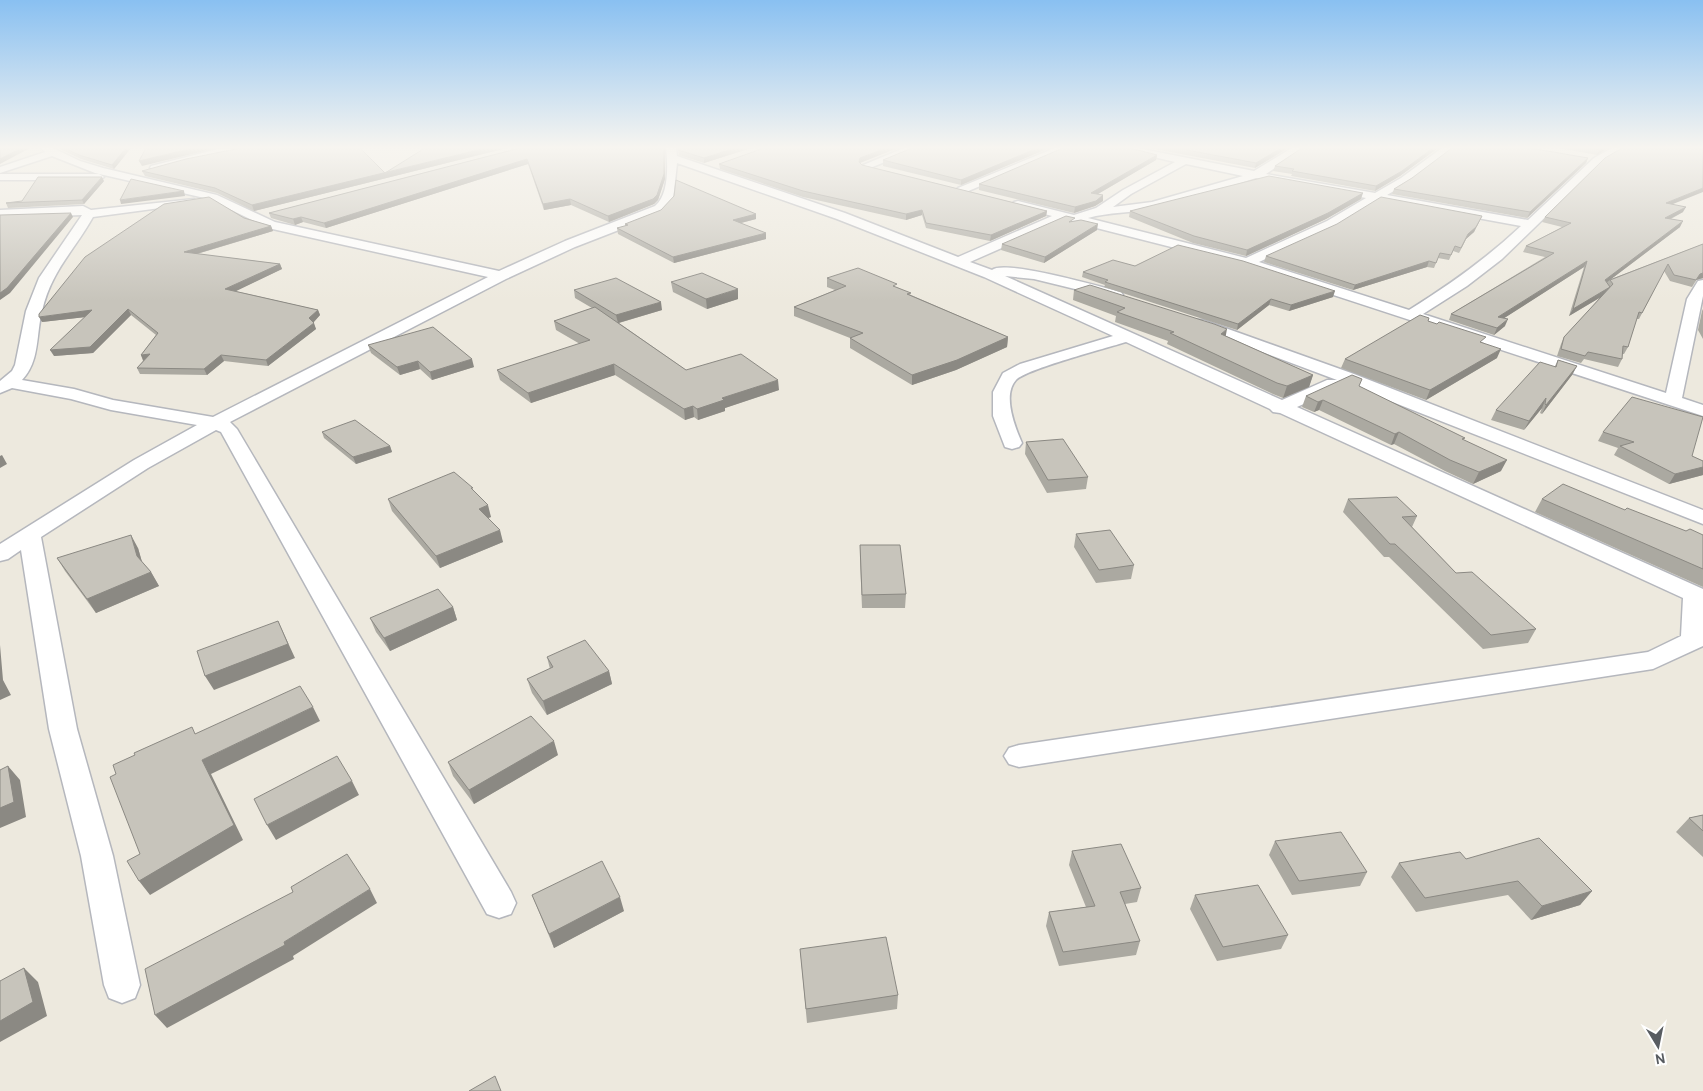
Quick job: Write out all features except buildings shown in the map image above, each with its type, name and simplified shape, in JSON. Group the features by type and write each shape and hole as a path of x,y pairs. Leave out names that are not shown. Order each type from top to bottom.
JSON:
{"street":[{"path":"0,214 83,210 89,214 179,204 204,199"},
{"path":"218,199 230,204 250,218 304,233 501,276"},
{"path":"0,554 141,464 218,423 501,276 570,244 656,211 663,206 667,199"},
{"path":"792,199 841,216 974,269 1699,597 1694,640 1654,660 1019,756"},
{"path":"1100,211 1117,199"},
{"path":"958,262 1068,218 1100,211 1128,210 1175,199"},
{"path":"1247,262 1332,224 1374,199"},
{"path":"1395,199 1529,224"},
{"path":"1410,316 1462,283 1497,256 1556,199"},
{"path":"1007,201 1247,262 1703,411"},
{"path":"250,218 270,213"},
{"path":"5,386 24,367 34,312 46,277 53,264 89,214"},
{"path":"974,269 1034,275 1083,285 1127,298"},
{"path":"1673,400 1694,299 1703,284"},
{"path":"1186,319 1348,378 1703,518"},
{"path":"1012,443 1002,416 1002,392 1009,377 1026,368 1126,337"},
{"path":"1279,408 1348,378"},
{"path":"5,386 74,394 111,405 218,423 228,429 499,903"},
{"path":"30,536 63,729 97,856 122,985"}]}
